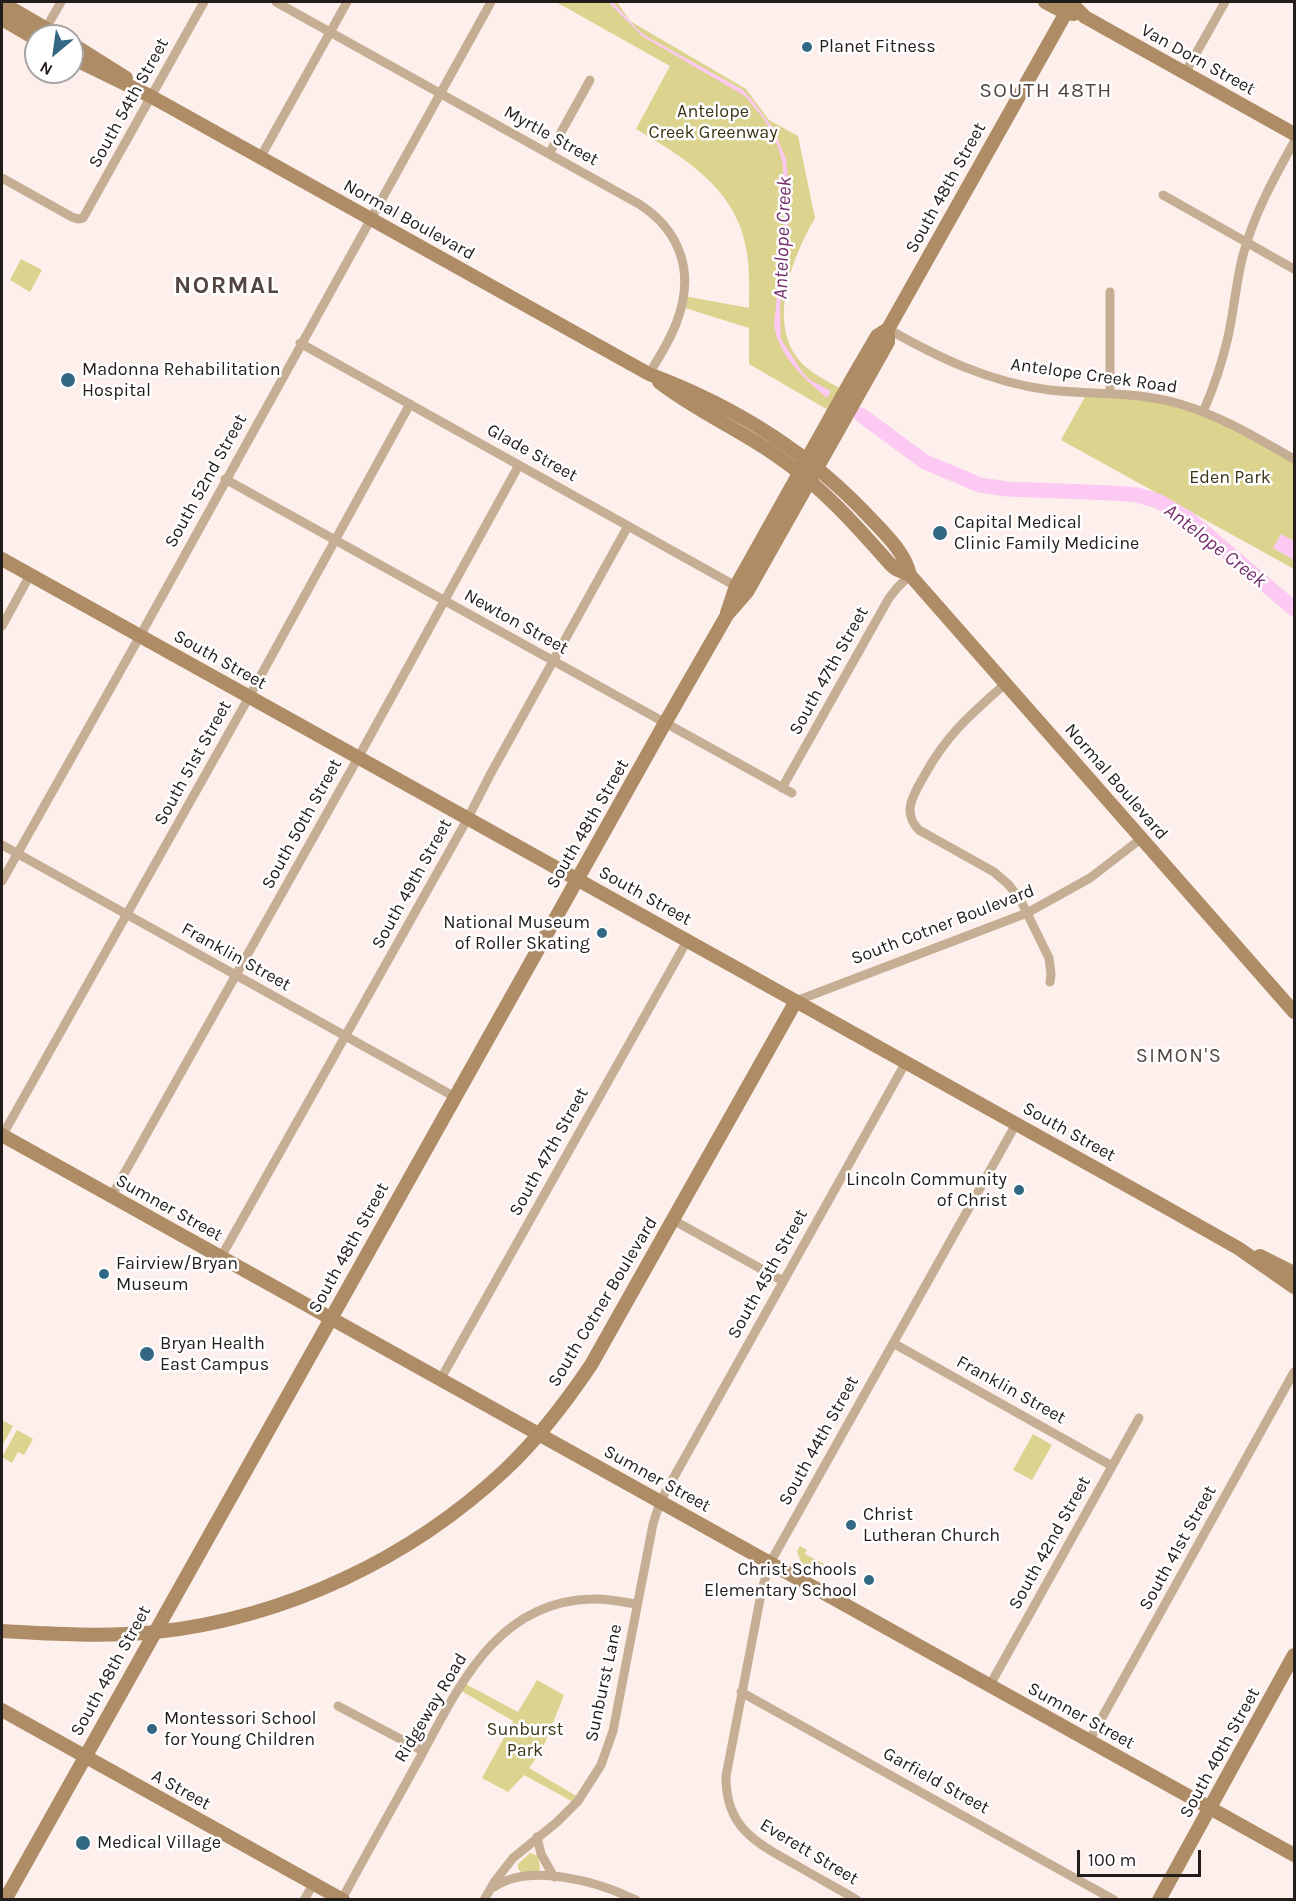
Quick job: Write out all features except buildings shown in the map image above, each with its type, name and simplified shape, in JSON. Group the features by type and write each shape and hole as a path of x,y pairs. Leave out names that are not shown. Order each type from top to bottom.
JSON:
{"main road":[{"name":"Van Dorn Street","path":"1045,2 1070,5 1085,16 1294,134"},
{"path":"2,3 39,24"},
{"name":"South 48th Street","path":"5,1899 742,589 812,463 877,336 888,329 1070,5"},
{"path":"2,20 24,32"},
{"name":"Normal Boulevard","path":"84,52 152,97"},
{"name":"Normal Boulevard","path":"84,64 152,97 649,374 694,392 772,435 812,463 860,507 902,554 910,575"},
{"name":"Normal Boulevard","path":"649,374 686,402 763,446 805,476 846,514 890,564 910,575 1294,1012"},
{"name":"South Street","path":"2,559 1238,1248 1294,1287"},
{"name":"South Cotner Boulevard","path":"2,1631 76,1635 154,1632 199,1625 254,1612 314,1592 353,1574 407,1545 450,1515 506,1469 538,1434 596,1358 796,1001"},
{"name":"Sumner Street","path":"2,1136 1294,1855"},
{"name":"South Street","path":"1238,1248 1294,1273"},
{"name":"South 40th Street","path":"1159,1899 1294,1655"},
{"name":"A Street","path":"2,1710 342,1899"}],"street":[{"path":"48,24 61,2"},
{"name":"South 54th Street","path":"2,178 72,217 81,219 87,213 204,2"},
{"name":"Myrtle Street","path":"276,2 650,211 662,221 677,245 685,270 684,296 677,323 649,374"},
{"path":"260,158 347,2"},
{"name":"South 52nd Street","path":"2,881 490,2"},
{"path":"1185,73 1225,2"},
{"path":"549,154 590,80"},
{"path":"1203,412 1222,363 1247,242 1265,196 1294,142"},
{"path":"1163,195 1294,269"},
{"path":"1110,291 1110,393"},
{"name":"Antelope Creek Road","path":"888,329 951,363 998,380 1050,390 1153,398 1203,412 1230,423 1294,459"},
{"name":"Glade Street","path":"300,343 742,589"},
{"name":"South 51st Street","path":"2,1136 249,697 410,404"},
{"name":"South 50th Street","path":"111,1197 358,758 519,465"},
{"name":"Newton Street","path":"225,479 792,793"},
{"name":"South 49th Street","path":"221,1257 468,818 628,526"},
{"path":"2,626 30,575"},
{"name":"South 47th Street","path":"782,788 889,598 910,575"},
{"path":"1006,683 965,719 944,742 911,799 909,813 913,824 922,832 984,866 1004,880 1017,895 1049,958 1050,982"},
{"name":"South Cotner Boulevard","path":"796,1001 1027,913 1090,878 1142,838"},
{"name":"Franklin Street","path":"2,845 455,1097"},
{"name":"South 47th Street","path":"440,1380 687,941"},
{"name":"South 45th Street","path":"660,1502 906,1062"},
{"name":"South 44th Street","path":"728,1801 726,1776 762,1589 770,1563 1016,1124"},
{"path":"673,1220 783,1281"},
{"name":"Franklin Street","path":"893,1343 1113,1466"},
{"name":"South 41st Street","path":"1089,1741 1294,1372"},
{"name":"South 42nd Street","path":"990,1685 1139,1418"},
{"name":"Sunburst Lane","path":"486,1897 513,1858 557,1822 578,1801 601,1765 613,1731 653,1524 660,1502"},
{"name":"Ridgeway Road","path":"342,1899 474,1665 503,1633 518,1622 548,1607 578,1600 611,1600 637,1604"},
{"name":"Garfield Street","path":"741,1692 1114,1899"},
{"path":"338,1706 423,1752"},
{"name":"Everett Street","path":"728,1801 741,1828 760,1846 857,1899"},
{"path":"537,1837 541,1854 554,1877"},
{"path":"486,1897 494,1887 508,1879 554,1877 601,1885 636,1899"},
{"path":"304,1899 314,1883"}],"green space":[{"name":"Antelope Creek Greenway","path":"556,2 617,2 630,21 746,89 769,120 798,136 815,218 793,266 785,302 784,320 787,337 798,359 817,375 845,391 833,413 749,364 749,328 682,307 684,296 749,308 748,263 740,227 731,208 705,176 672,151 636,129 670,66"},
{"path":"21,259 42,270 30,292 10,280"},
{"name":"Eden Park","path":"1087,393 1178,403 1294,459 1294,569 1061,440"},
{"path":"2,1420 13,1426 3,1444 2,1443"},
{"path":"17,1430 33,1439 24,1455 18,1452 12,1463 2,1457"},
{"path":"1033,1434 1052,1445 1032,1480 1013,1470"},
{"path":"800,1546 807,1550 805,1554 828,1566 821,1578 803,1568 797,1551"},
{"name":"Sunburst Park","path":"537,1680 564,1695 542,1750 529,1768 580,1798 575,1803 524,1775 508,1792 482,1778 513,1721 458,1689 462,1682 518,1712"},
{"path":"530,1853 538,1856 540,1868 538,1872 522,1873 518,1869 518,1864"}],"water":[{"path":"608,2 613,2 646,36 743,90 773,128 786,159 788,181 788,230 780,309 781,339 803,373 810,380 831,391 827,398 801,375 787,357 774,325 784,228 783,164 777,144 764,119 745,96 642,36"},
{"path":"1281,534 1294,541 1294,560 1273,548"}],"waterway":[{"name":"Antelope Creek","path":"861,415 925,462 980,485 1007,489 1137,495 1158,501 1189,519 1294,609"}],"place":[{"name":"Planet Fitness","path":"807,47"},
{"name":"Madonna Rehabilitation Hospital","path":"68,380"},
{"name":"Capital Medical Clinic Family Medicine","path":"940,533"},
{"name":"National Museum of Roller Skating","path":"602,933"},
{"name":"Lincoln Community of Christ","path":"1019,1190"},
{"name":"Fairview/Bryan Museum","path":"104,1274"},
{"name":"Bryan Health East Campus","path":"147,1354"},
{"name":"Christ Lutheran Church","path":"851,1525"},
{"name":"Christ Schools Elementary School","path":"869,1580"},
{"name":"Montessori School for Young Children","path":"152,1729"},
{"name":"Medical Village","path":"83,1843"}],"district":[{"name":"SOUTH 48TH","path":"1046,91"},
{"name":"NORMAL","path":"227,286"},
{"name":"SIMON'S","path":"1179,1056"}]}
